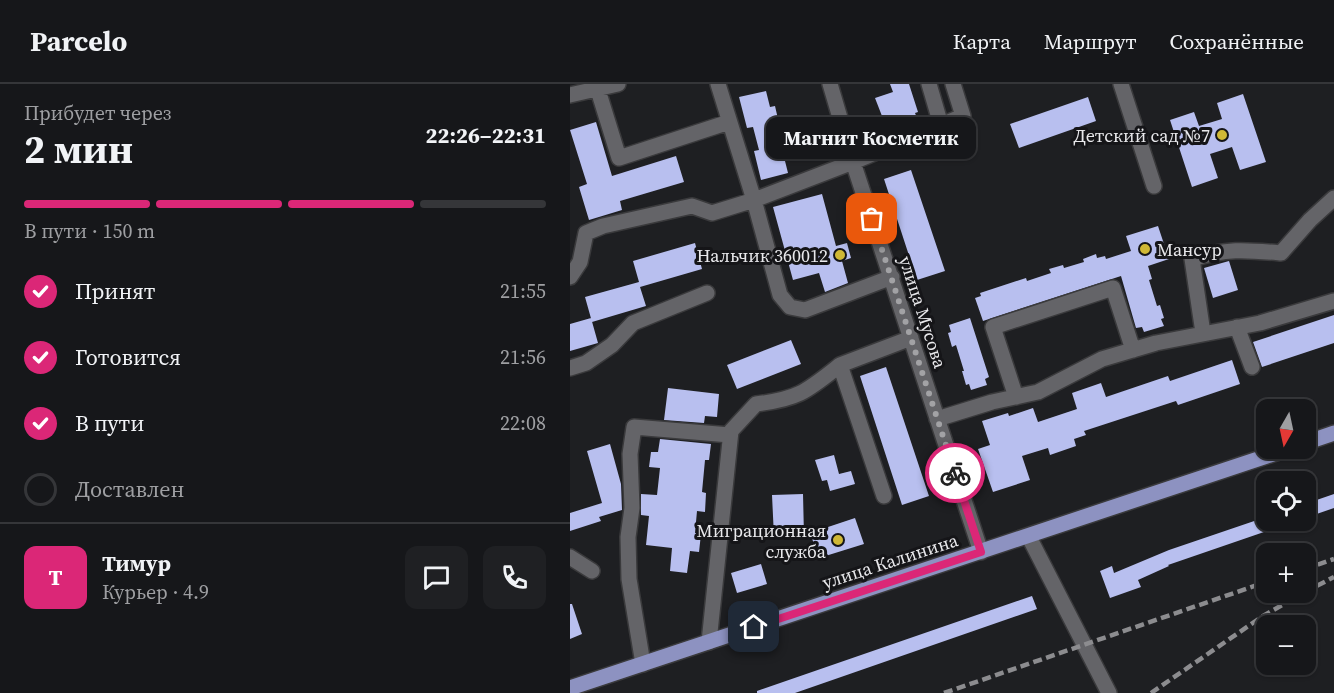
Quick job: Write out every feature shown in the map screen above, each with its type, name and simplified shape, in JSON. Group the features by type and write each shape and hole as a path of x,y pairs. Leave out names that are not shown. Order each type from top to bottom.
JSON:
{"main road":[{"path":"1316,439 1334,433"},
{"name":"улица Калинина","path":"570,688 1259,459"}],"street":[{"path":"570,95 618,84"},
{"path":"718,84 754,200 780,295 790,307 805,310 892,277"},
{"name":"улица Мусова","path":"830,84 853,162 981,552"},
{"path":"929,84 941,125"},
{"path":"570,277 580,262 586,233 603,226 692,206 712,213 754,200 853,162 963,116 952,84"},
{"path":"1121,84 1154,186"},
{"path":"598,90 619,158 729,122"},
{"path":"1203,333 1192,259 1216,252 1240,250 1281,253 1310,220 1334,198"},
{"path":"1016,397 993,327 1113,288 1133,350"},
{"path":"570,368 586,363 612,345 633,323 706,293"},
{"path":"937,419 1038,392 1102,359 1156,343 1260,323 1334,301"},
{"path":"1237,327 1252,367"},
{"path":"709,642 731,431 756,404 783,401 806,392 840,364 911,338"},
{"path":"840,364 884,496"},
{"path":"643,664 629,579 628,537 632,508 630,454 634,427 730,435"},
{"path":"1029,537 1109,693"},
{"path":"570,557 592,571"}],"building":[{"path":"890,84 909,84 918,112 915,113 917,118 887,129 875,98 893,92"},
{"path":"766,91 770,107 775,106 778,119 774,120 780,144 785,143 788,156 784,157 788,173 761,180 754,151 759,150 753,127 747,128 739,97"},
{"path":"1243,94 1266,162 1240,170 1232,147 1210,154 1218,178 1192,187 1170,120 1194,112 1199,126 1222,119 1217,103"},
{"path":"1088,97 1096,121 1019,148 1010,124"},
{"path":"596,122 612,176 676,156 684,182 620,201 622,210 589,220 579,187 587,184 570,130"},
{"path":"911,170 945,271 917,280 884,179"},
{"path":"822,194 836,246 847,243 851,258 842,261 848,283 825,292 819,273 793,280 773,207"},
{"path":"1158,226 1169,259 1148,266 1152,279 1149,280 1157,306 1160,305 1164,326 1144,332 1142,327 1136,328 1121,276 983,321 975,298 981,296 980,293 1026,278 1027,281 1051,273 1049,269 1063,265 1064,268 1084,262 1083,259 1096,254 1097,258 1105,256 1106,259 1131,251 1126,236"},
{"path":"695,243 702,269 640,287 646,306 592,322 585,297 639,282 633,261"},
{"path":"1229,261 1238,290 1213,298 1204,268"},
{"path":"1334,315 1334,343 1262,367 1253,342"},
{"path":"591,318 598,343 570,351 570,324"},
{"path":"970,318 989,377 985,379 987,385 971,390 969,384 966,385 956,345 952,347 948,333 951,332 949,325"},
{"path":"791,340 801,364 737,389 727,365"},
{"path":"1232,360 1240,384 1178,405 1176,401 1084,431 1086,435 1074,439 1076,446 1050,455 1048,448 1022,456 1030,480 993,492 978,449 990,445 982,421 1008,413 1009,416 1033,408 1038,422 1077,409 1072,393 1101,383 1106,397 1168,376 1170,381"},
{"path":"886,367 929,496 902,505 860,376"},
{"path":"668,388 719,394 717,417 705,416 704,423 664,420"},
{"path":"660,439 711,444 709,460 705,460 702,492 706,493 705,512 697,511 695,533 701,534 699,552 690,551 687,573 670,571 672,548 646,545 649,516 641,515 641,494 657,495 660,468 649,467 651,452 658,452"},
{"path":"610,444 621,484 622,510 599,517 601,521 570,531 570,513 602,503 587,451"},
{"path":"834,455 839,474 851,471 855,484 830,491 827,480 822,481 815,460"},
{"path":"803,494 804,536 774,537 772,495"},
{"path":"1334,494 1334,508 1316,514 1316,500"},
{"path":"855,518 864,544 819,558 810,533"},
{"path":"1256,520 1256,531 1267,531 1168,565 1138,580 1141,587 1110,598 1100,571 1112,566 1114,573 1169,550"},
{"path":"761,564 767,584 737,593 731,573"},
{"path":"1032,596 1037,609 795,693 757,693 757,691"},
{"path":"570,604 572,604 582,634 570,639"}],"railway":[{"path":"1316,565 1334,559"},
{"path":"1316,586 1334,577"},
{"path":"944,693 1256,585"},
{"path":"1151,693 1263,616 1286,603"}],"way so far":[{"path":"872,219 955,473"}],"place":[{"name":"Детский сад №7","path":"1222,135"},
{"name":"Магнит Косметик","path":"872,219"},
{"name":"Мансур","path":"1145,249"},
{"name":"Нальчик 360012","path":"840,255"},
{"name":"Миграционная служба","path":"838,540"}],"route":[{"path":"754,627 981,552 955,473"}]}
